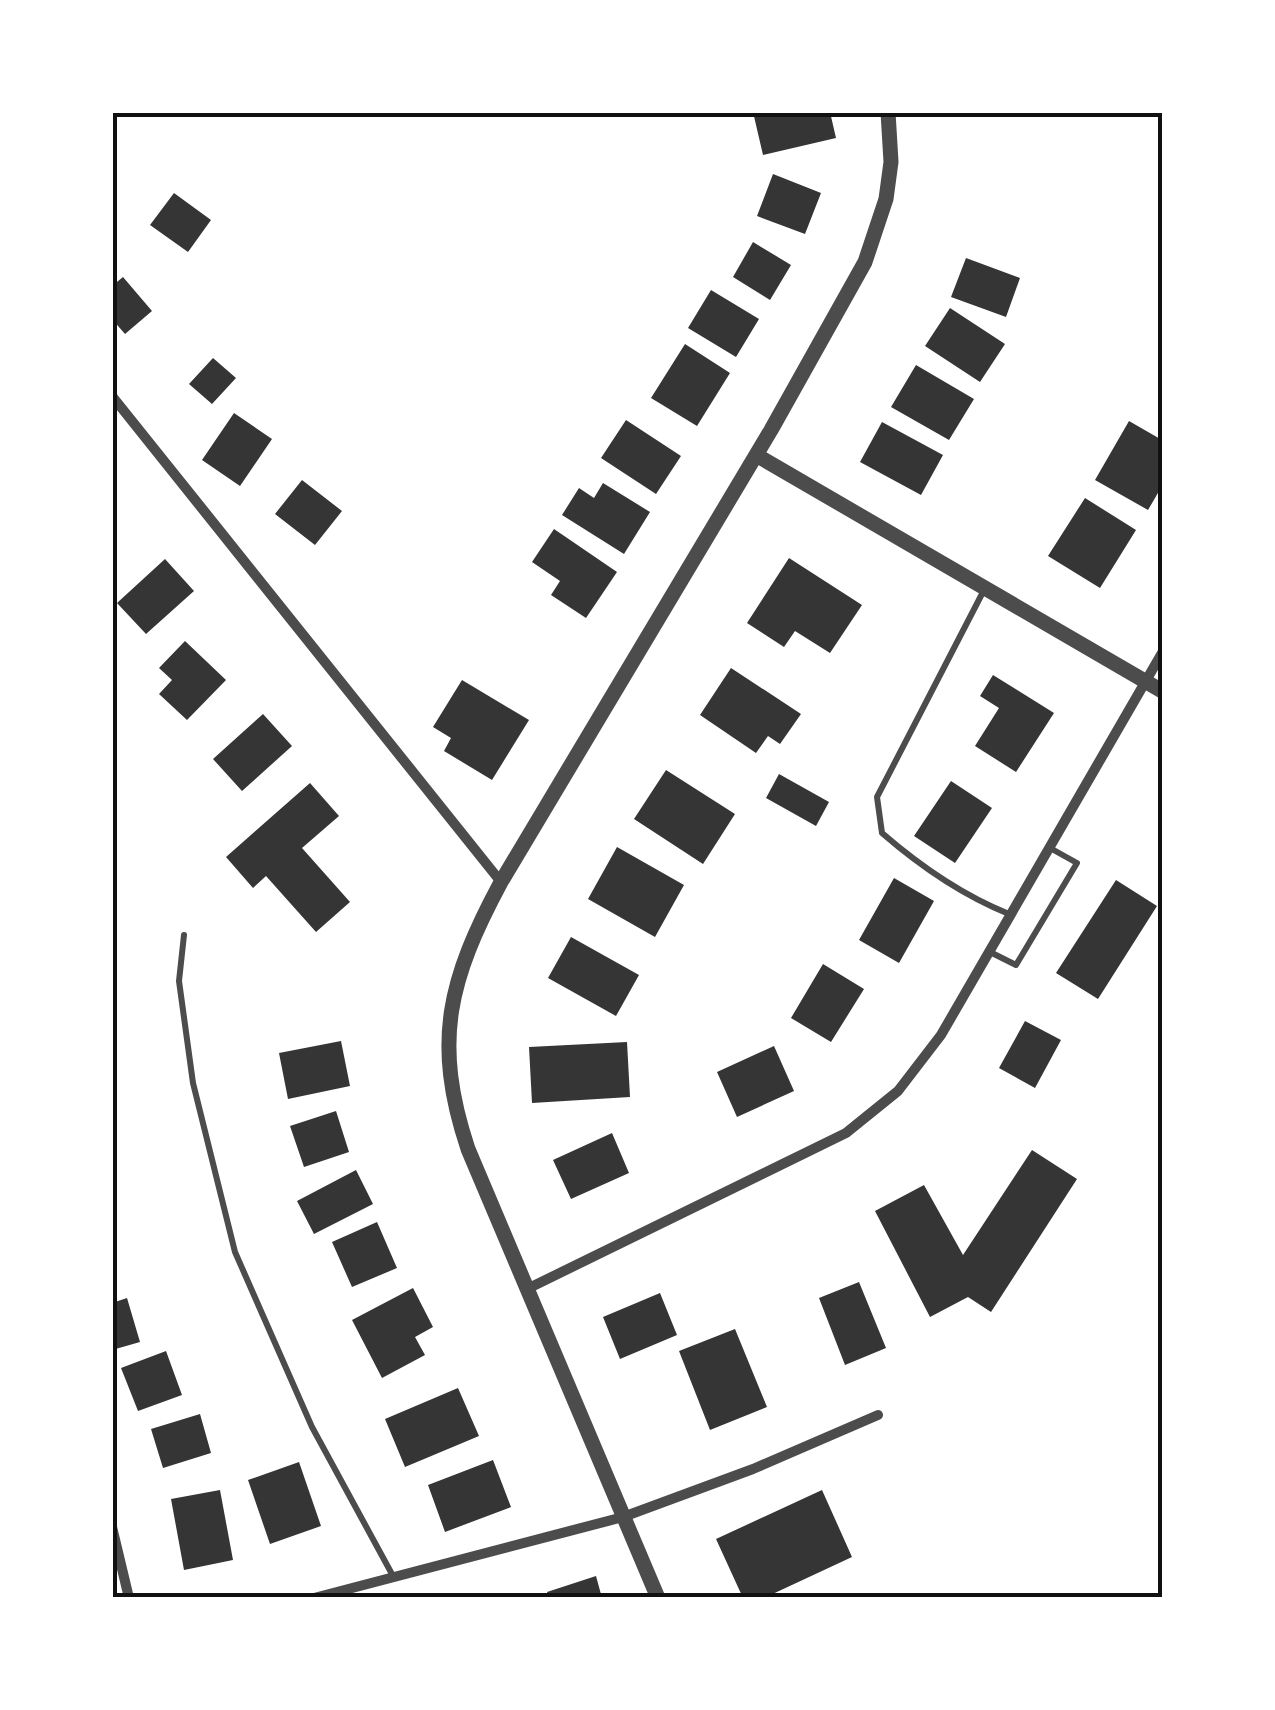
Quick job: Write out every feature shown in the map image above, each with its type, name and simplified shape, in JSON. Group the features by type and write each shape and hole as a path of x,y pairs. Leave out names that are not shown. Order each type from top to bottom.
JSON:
{"street":[{"path":"658,1598 468,1149 454,1101 448,1054 456,984 466,952 501,882 843,304 877,230 891,162 888,112"},
{"path":"112,396 501,882"},
{"path":"756,455 1162,691"},
{"path":"528,1289 825,1144 874,1113 898,1091 931,1048 1162,654"},
{"path":"314,1598 623,1517 753,1469 878,1416"},
{"path":"112,1527 129,1598"}],"lane":[{"path":"984,589 876,797 882,832 914,861 1009,914"},
{"path":"988,951 1016,965 1077,862 1048,848"},
{"path":"184,935 179,981 193,1083 235,1252 312,1427 394,1577"}],"building":[{"path":"753,112 830,112 836,138 763,155"},
{"path":"773,174 821,193 805,234 757,216"},
{"path":"174,193 211,220 188,252 150,225"},
{"path":"753,242 791,265 770,300 733,277"},
{"path":"966,258 1020,278 1006,317 951,297"},
{"path":"123,277 152,311 125,334 112,319 112,286"},
{"path":"711,290 759,319 736,357 688,328"},
{"path":"950,308 1005,344 980,382 925,346"},
{"path":"685,344 730,373 697,426 651,398"},
{"path":"213,358 236,378 212,404 189,384"},
{"path":"916,365 974,399 949,440 891,407"},
{"path":"234,413 272,439 240,486 202,460"},
{"path":"626,420 681,456 656,494 601,458"},
{"path":"1129,421 1162,440 1162,486 1148,510 1095,480"},
{"path":"882,422 943,455 921,495 860,462"},
{"path":"302,480 342,511 315,545 275,514"},
{"path":"603,483 650,512 624,554 562,515 579,488 594,498"},
{"path":"1085,498 1136,530 1100,588 1048,556"},
{"path":"554,529 617,572 586,618 551,595 560,581 532,562"},
{"path":"789,558 862,605 830,653 795,631 784,647 747,623"},
{"path":"165,559 194,591 146,634 117,603"},
{"path":"185,641 226,680 187,720 159,694 172,680 159,668"},
{"path":"731,668 801,714 780,744 768,736 756,753 700,715"},
{"path":"993,675 1054,713 1016,772 975,746 999,708 980,696"},
{"path":"462,680 529,720 492,780 444,751 451,738 433,727"},
{"path":"263,714 292,746 242,791 213,759"},
{"path":"666,770 735,814 703,864 634,819"},
{"path":"779,774 829,802 816,826 766,798"},
{"path":"951,781 992,808 955,863 914,836"},
{"path":"310,783 339,816 302,848 350,902 316,932 266,876 253,888 226,857"},
{"path":"617,847 684,885 655,937 588,899"},
{"path":"894,878 934,901 899,963 859,940"},
{"path":"1116,880 1157,906 1098,999 1056,973"},
{"path":"571,937 639,975 616,1016 548,978"},
{"path":"823,964 864,989 831,1042 791,1018"},
{"path":"1025,1021 1061,1040 1035,1088 999,1068"},
{"path":"341,1041 350,1086 288,1099 279,1053"},
{"path":"627,1042 630,1097 532,1103 529,1047"},
{"path":"774,1046 794,1091 737,1117 717,1072"},
{"path":"336,1111 349,1152 304,1167 290,1126"},
{"path":"612,1133 629,1173 571,1199 553,1160"},
{"path":"1032,1150 1077,1179 991,1312 968,1297 930,1317 875,1211 924,1185 963,1255"},
{"path":"356,1170 373,1204 314,1234 297,1201"},
{"path":"377,1222 397,1268 352,1287 332,1242"},
{"path":"859,1282 886,1348 845,1365 819,1298"},
{"path":"413,1288 433,1327 415,1337 425,1355 382,1378 352,1320"},
{"path":"660,1293 677,1335 620,1359 603,1317"},
{"path":"127,1298 140,1342 112,1350 112,1303"},
{"path":"735,1329 767,1407 710,1430 679,1351"},
{"path":"166,1351 182,1395 138,1411 121,1368"},
{"path":"458,1388 479,1436 405,1467 385,1419"},
{"path":"200,1414 211,1453 163,1468 151,1429"},
{"path":"493,1460 511,1507 445,1532 428,1485"},
{"path":"299,1462 321,1526 270,1544 248,1480"},
{"path":"220,1490 233,1560 184,1570 171,1499"},
{"path":"822,1490 852,1557 764,1598 743,1598 716,1539"},
{"path":"596,1576 602,1598 549,1598 547,1592"}]}
